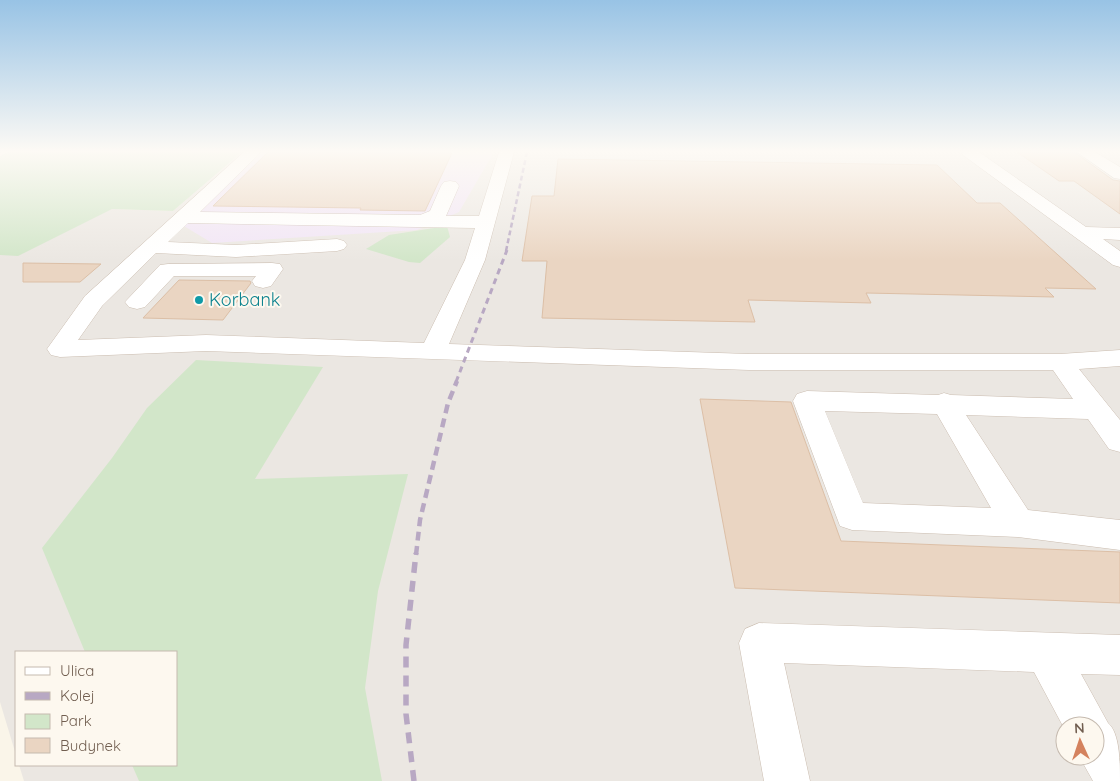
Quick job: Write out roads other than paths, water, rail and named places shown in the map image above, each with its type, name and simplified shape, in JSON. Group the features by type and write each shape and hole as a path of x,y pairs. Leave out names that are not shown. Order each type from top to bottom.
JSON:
{"lane":[{"path":"214,188 93,301 60,349 206,343 749,362 1060,362 1120,358"},
{"path":"423,221 438,214 449,188"},
{"path":"433,351 476,260 496,188"},
{"path":"1019,188 1120,262"},
{"path":"184,217 486,222"},
{"path":"1084,234 1120,234"},
{"path":"136,302 168,270 337,244"},
{"path":"151,247 272,269 263,281"},
{"path":"1060,362 1120,441"},
{"path":"1095,409 807,400 852,516 1018,523 1120,535"},
{"path":"944,404 1018,523"},
{"path":"787,781 759,643 1120,655"},
{"path":"1046,653 1081,716"},
{"path":"1105,758 1118,781"}],"railway":[{"path":"506,251 519,188"},
{"path":"456,382 507,250"},
{"path":"416,555 420,520 448,403 457,381"},
{"path":"414,781 406,714 406,645 416,553"}],"place":[{"name":"Korbank","path":"199,300"}]}
